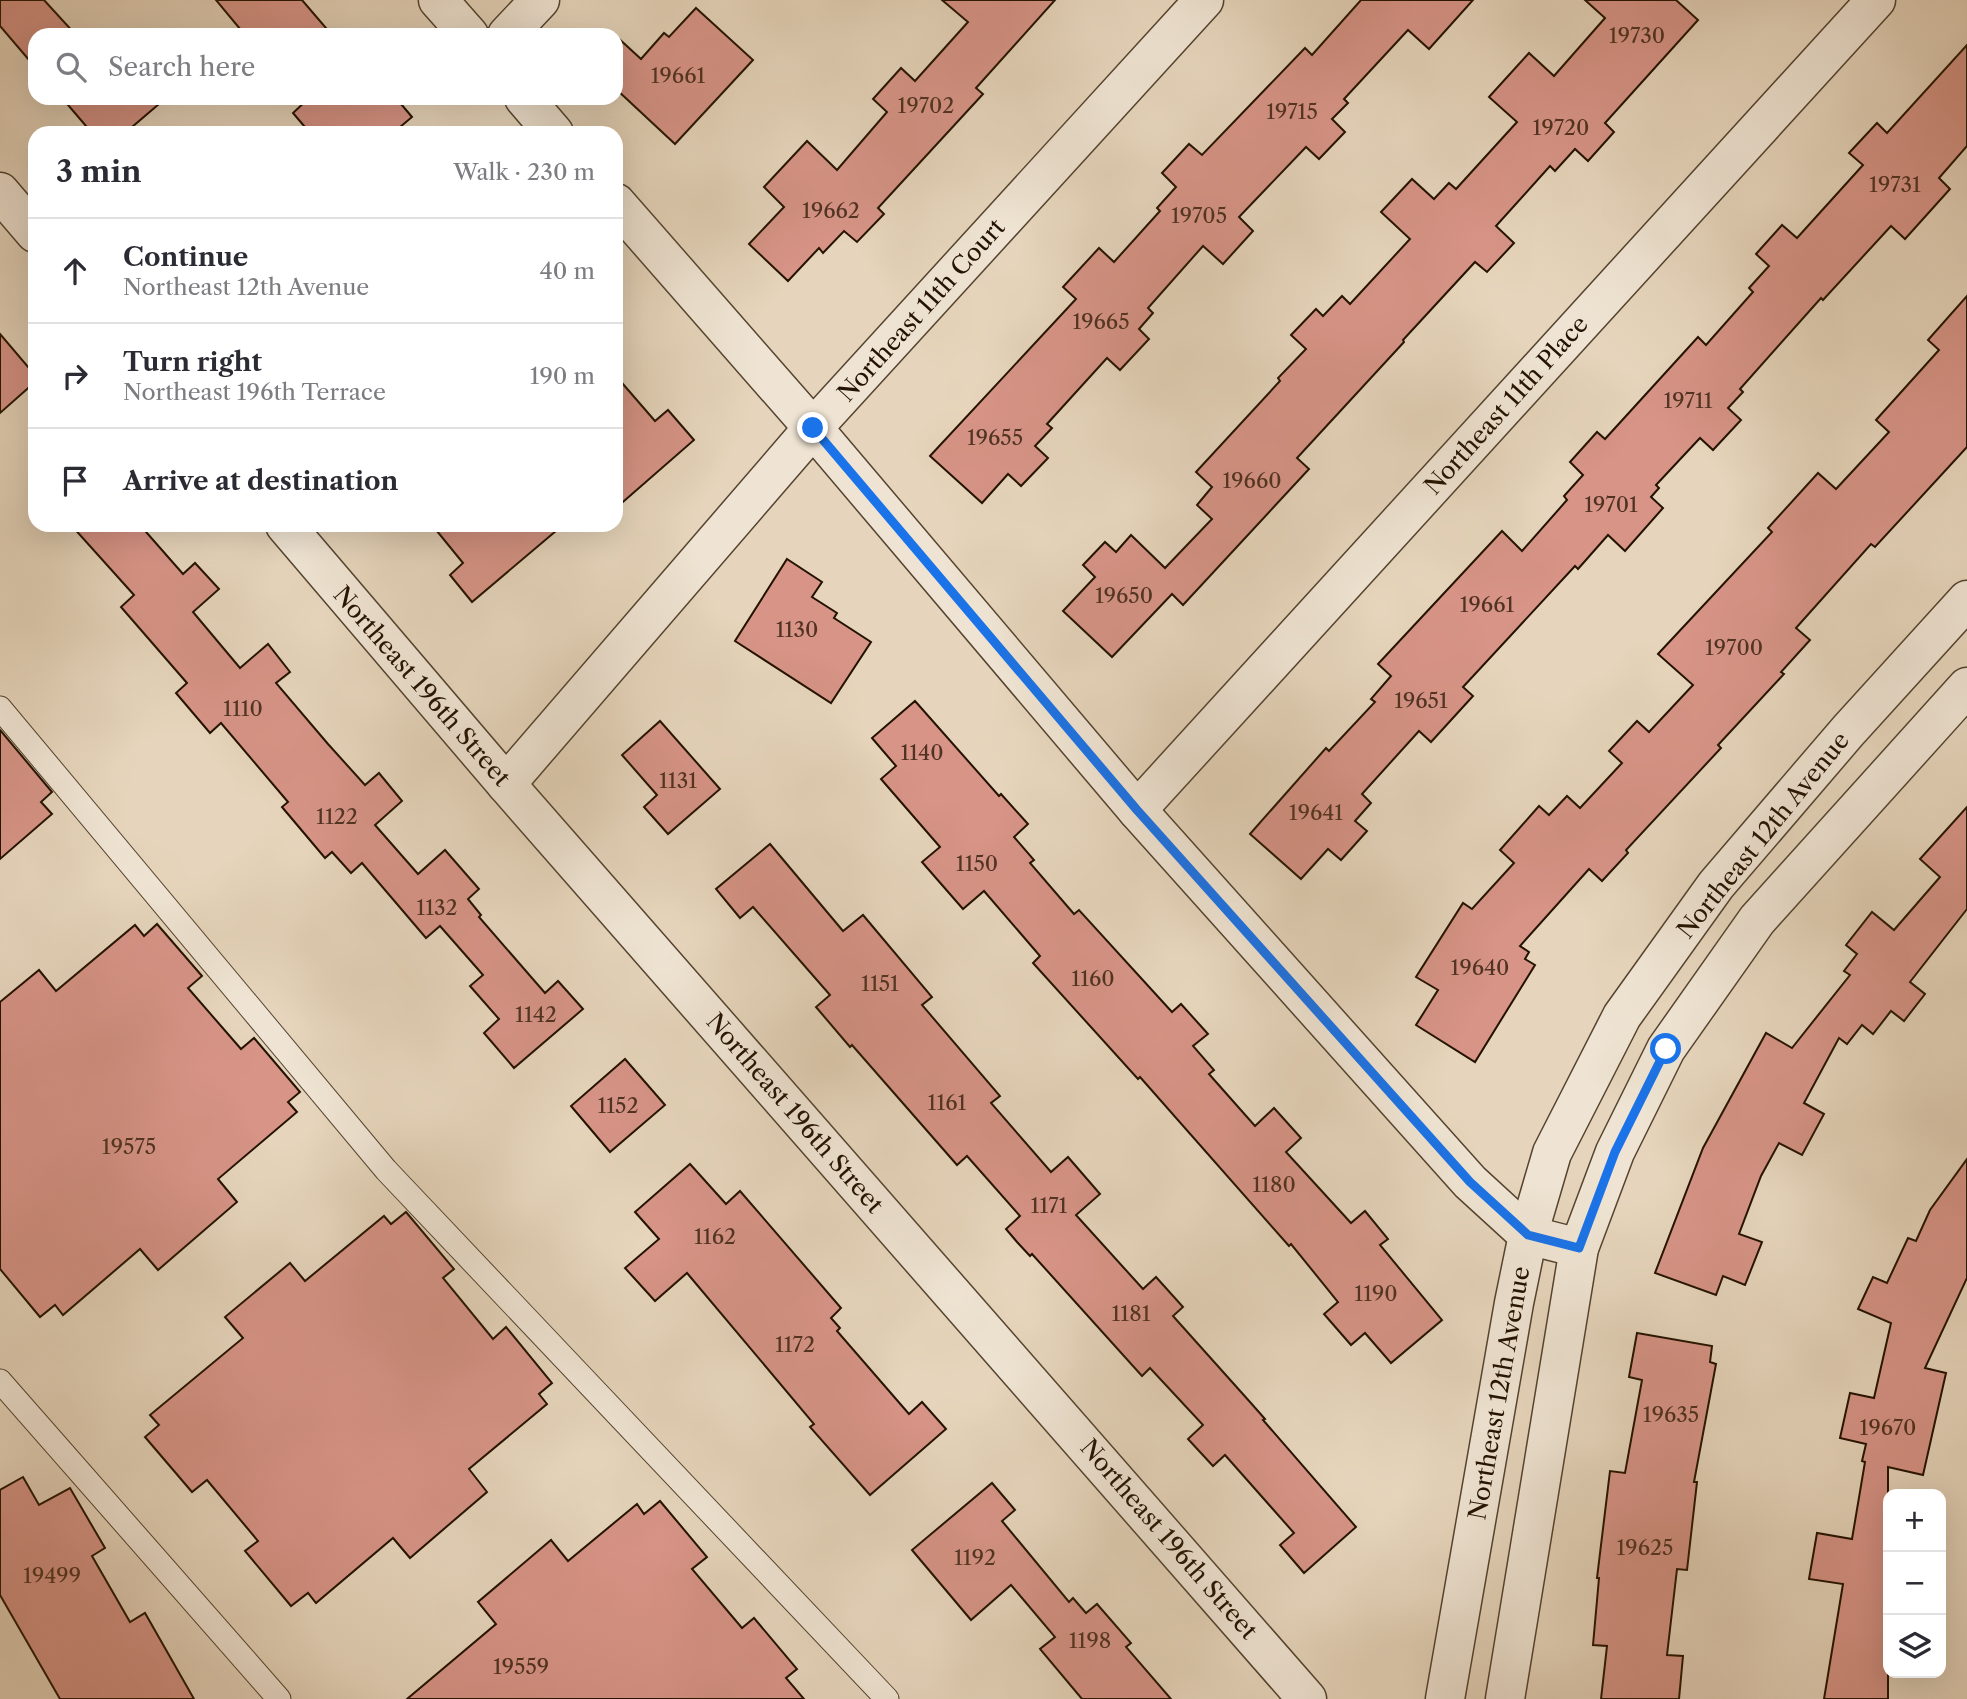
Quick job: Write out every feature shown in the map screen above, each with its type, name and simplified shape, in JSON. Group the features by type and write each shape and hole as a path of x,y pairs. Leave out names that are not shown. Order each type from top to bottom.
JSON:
{"street":[{"path":"438,0 463,28"},
{"path":"514,28 540,0"},
{"name":"Northeast 11th Court","path":"506,784 813,428 1204,0"},
{"name":"Northeast 11th Place","path":"1137,810 1876,0"},
{"path":"530,105 548,126"},
{"path":"0,192 28,225"},
{"path":"623,212 813,428 1137,810 1470,1182 1528,1235 1579,1248"},
{"name":"Northeast 196th Street","path":"291,532 506,784 1307,1699"},
{"name":"Northeast 12th Avenue","path":"1444,1699 1514,1303 1528,1235 1552,1153 1622,1016 1716,885 1848,731 1967,600"},
{"name":"Northeast 12th Avenue","path":"1505,1699 1579,1248 1615,1152 1666,1049 1757,920 1967,687"}],"lane":[{"path":"0,708 386,1170 887,1699"},
{"path":"0,1381 279,1699"}],"building":[{"path":"0,0 44,0 70,28 28,28 28,59 0,26"},
{"path":"216,0 302,0 326,28 239,28"},
{"path":"942,0 1055,0 976,88 983,94 878,208 884,214 857,242 844,231 823,253 819,248 788,281 749,244 784,207 764,187 807,141 837,170 887,112 873,99 901,68 915,81 968,22"},
{"path":"1361,0 1473,0 1429,49 1408,30 1344,99 1348,103 1332,119 1345,132 1319,159 1306,147 1239,217 1253,231 1223,264 1203,246 1148,308 1153,313 1139,329 1149,339 1120,370 1107,358 1047,424 1052,428 1035,446 1048,458 1021,486 1008,474 982,503 930,456 1076,299 1063,287 1099,248 1114,262 1160,211 1157,208 1176,187 1162,173 1189,144 1202,155 1305,48 1312,55"},
{"path":"1585,0 1676,0 1698,20 1605,123 1614,132 1588,161 1575,149 1555,171 1550,166 1496,226 1514,243 1487,272 1475,262 1403,340 1297,458 1309,469 1183,605 1172,594 1112,657 1063,611 1095,577 1083,565 1105,542 1116,552 1131,535 1165,568 1212,519 1197,505 1212,487 1196,472 1306,349 1291,335 1316,309 1323,316 1342,296 1350,304 1410,239 1381,212 1412,179 1434,199 1449,183 1456,189 1517,122 1489,97 1529,53 1554,76 1605,18"},
{"path":"696,8 753,60 675,144 623,96 623,42 641,59 664,33 669,37"},
{"path":"1967,45 1967,146 1939,178 1950,189 1905,239 1891,226 1823,300 1821,298 1740,389 1743,392 1728,408 1741,420 1713,450 1700,438 1656,485 1659,488 1651,497 1663,508 1625,551 1608,535 1578,569 1575,566 1463,687 1473,696 1431,742 1419,731 1362,794 1371,803 1355,821 1367,831 1341,860 1328,849 1301,879 1250,834 1326,748 1329,751 1375,702 1371,699 1391,676 1378,664 1502,531 1522,551 1567,500 1564,496 1583,475 1570,462 1597,432 1605,439 1698,337 1706,345 1753,292 1749,288 1769,266 1756,254 1782,225 1797,238 1863,165 1849,153 1877,123 1887,133"},
{"path":"68,105 158,105 133,126 86,126"},
{"path":"302,105 402,105 412,117 401,126 304,126 293,113"},
{"path":"1967,296 1967,447 1875,547 1871,544 1796,628 1810,640 1781,672 1784,674 1718,745 1721,748 1626,850 1628,853 1602,881 1589,869 1520,946 1529,952 1525,959 1535,965 1475,1062 1416,1025 1438,990 1416,977 1463,903 1472,909 1514,863 1500,850 1539,806 1549,815 1567,796 1580,808 1622,763 1609,751 1637,721 1649,732 1693,685 1658,654 1772,532 1768,528 1818,473 1836,489 1889,432 1876,420 1939,350 1928,340"},
{"path":"0,334 28,367 28,388 0,413"},
{"path":"623,384 655,421 668,410 694,440 623,502"},
{"path":"77,532 146,532 183,574 195,563 219,589 193,612 240,668 268,644 290,672 276,683 328,744 365,785 379,773 402,801 375,825 418,874 445,850 479,889 468,899 481,915 479,917 545,993 558,981 583,1009 514,1068 484,1033 499,1019 470,986 483,975 440,926 426,938 362,863 351,873 332,852 325,858 282,807 288,802 221,723 210,733 176,693 187,683 121,607 134,595"},
{"path":"438,532 555,532 472,602 450,575 463,563"},
{"path":"787,559 822,582 812,597 837,613 834,618 871,642 831,703 735,641"},
{"path":"915,701 999,796 1001,794 1028,824 1014,837 1034,860 1030,863 1074,914 1079,910 1172,1012 1181,1004 1208,1034 1193,1046 1214,1070 1209,1074 1255,1126 1274,1108 1301,1138 1286,1152 1351,1223 1365,1211 1388,1239 1380,1245 1442,1320 1391,1363 1365,1333 1351,1345 1324,1314 1338,1302 1291,1244 1289,1246 1140,1077 1138,1079 1033,963 1040,956 984,891 963,909 922,862 940,847 881,779 896,766 872,738"},
{"path":"660,721 720,789 668,834 644,807 657,795 622,755"},
{"path":"0,730 52,792 41,802 52,814 0,859"},
{"path":"1967,807 1967,909 1910,982 1925,994 1904,1021 1891,1011 1873,1034 1862,1025 1847,1044 1839,1038 1804,1103 1824,1114 1802,1155 1779,1143 1761,1176 1739,1234 1762,1242 1745,1285 1723,1276 1716,1295 1655,1273 1703,1148 1766,1033 1792,1048 1850,975 1844,971 1857,954 1846,945 1872,912 1894,930 1940,877 1920,859"},
{"path":"770,844 843,931 863,915 932,997 922,1005 1000,1096 991,1103 1051,1172 1068,1157 1100,1194 1076,1215 1143,1289 1156,1277 1183,1307 1173,1316 1356,1527 1304,1573 1280,1545 1294,1533 1225,1455 1213,1466 1188,1439 1203,1425 1150,1368 1142,1376 1032,1254 1030,1256 1017,1242 1006,1229 1020,1216 967,1156 957,1165 852,1045 850,1047 816,1007 830,995 753,907 740,918 716,889"},
{"path":"157,924 202,976 188,988 241,1049 254,1038 300,1092 288,1102 297,1112 218,1179 237,1202 158,1270 140,1249 63,1315 55,1305 40,1317 0,1269 0,1002 39,970 56,991 135,925 144,936"},
{"path":"625,1059 665,1105 610,1152 571,1106"},
{"path":"1967,1159 1967,1278 1925,1368 1946,1373 1923,1475 1888,1467 1888,1489 1883,1489 1883,1678 1888,1678 1888,1699 1824,1699 1843,1584 1809,1579 1817,1533 1852,1539 1866,1444 1840,1438 1850,1393 1874,1398 1891,1323 1858,1309 1873,1277 1887,1283 1908,1238 1916,1241 1930,1210"},
{"path":"690,1164 726,1204 740,1191 841,1308 831,1318 840,1328 837,1331 909,1414 922,1402 946,1429 870,1495 810,1427 814,1424 687,1273 655,1301 625,1268 659,1239 635,1212"},
{"path":"406,1212 454,1269 443,1278 493,1339 506,1327 552,1383 539,1394 547,1404 469,1469 487,1492 410,1558 393,1538 316,1603 308,1593 291,1606 245,1551 258,1541 207,1480 192,1492 145,1437 159,1425 150,1415 243,1338 225,1317 290,1263 305,1281 384,1216 391,1224"},
{"path":"1637,1333 1712,1346 1710,1362 1716,1364 1694,1482 1697,1482 1687,1570 1677,1569 1667,1655 1683,1656 1679,1699 1601,1699 1607,1646 1593,1645 1597,1578 1610,1471 1625,1473 1642,1380 1629,1377"},
{"path":"23,1477 39,1505 70,1488 105,1548 92,1556 130,1622 145,1613 194,1699 60,1699 0,1595 0,1490"},
{"path":"992,1483 1015,1510 1002,1521 1069,1602 1073,1598 1086,1613 1097,1604 1131,1643 1126,1647 1171,1699 1082,1699 1040,1649 1055,1637 1011,1585 971,1620 912,1550"},
{"path":"660,1501 707,1557 692,1569 742,1628 754,1618 797,1669 786,1678 804,1699 407,1699 496,1624 478,1602 551,1540 568,1561 637,1504 644,1514"}],"route":[{"path":"813,428 1137,810 1470,1182 1528,1235 1579,1248 1615,1152 1666,1049"}]}
